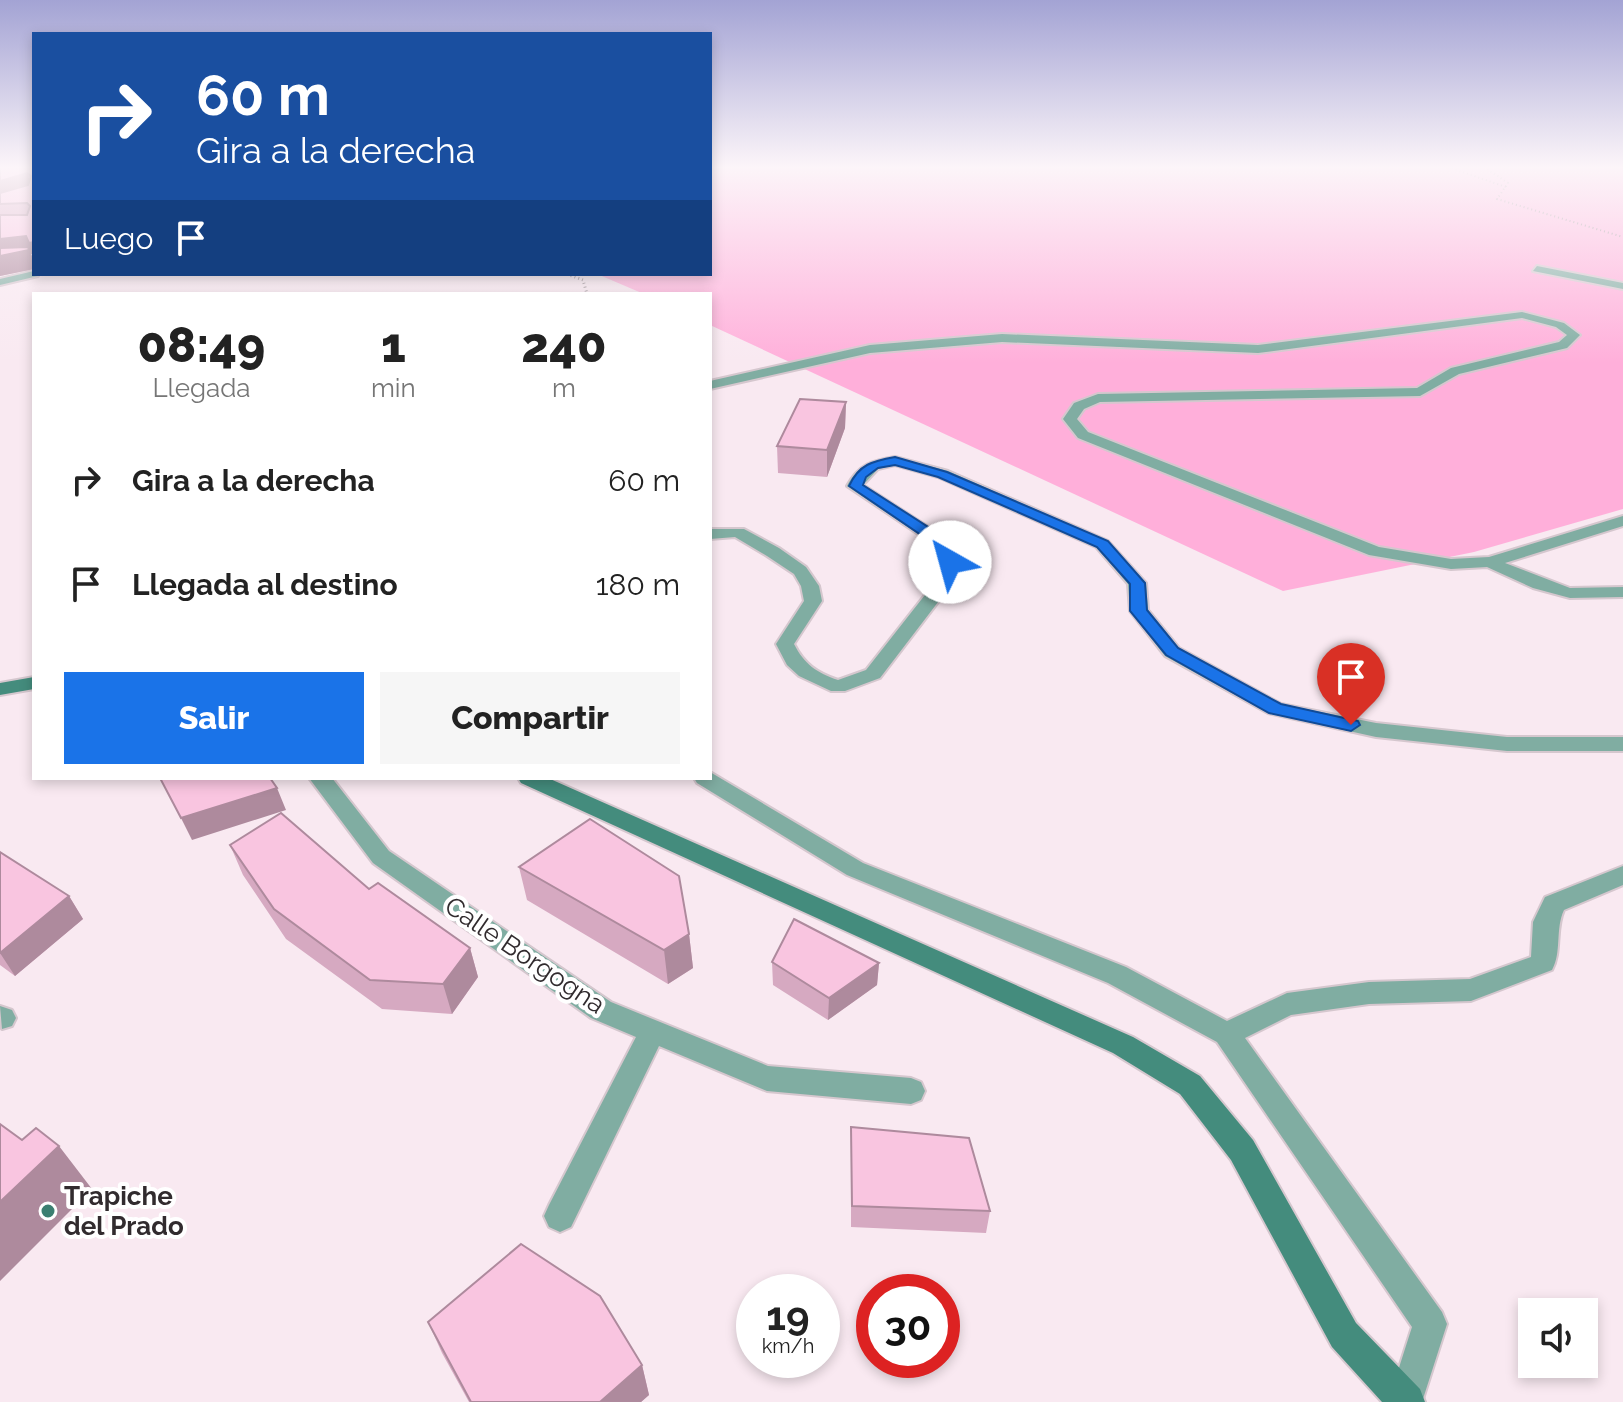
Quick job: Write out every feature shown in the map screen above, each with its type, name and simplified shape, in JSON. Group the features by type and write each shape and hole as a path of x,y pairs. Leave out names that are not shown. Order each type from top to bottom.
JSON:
{"street":[{"path":"1537,269 1623,286"},
{"path":"0,282 32,274"},
{"path":"712,385 870,349 1002,338 1258,349 1522,315 1560,325 1574,335 1563,345 1455,371 1420,392 1098,398 1079,406 1070,419 1083,435 1375,551 1451,564 1490,562 1623,521"},
{"path":"712,534 738,532 800,571 810,586 813,601 785,644 792,663 809,676 838,687 873,674 952,572 947,546 855,486 861,475 873,465 895,461 943,474 1102,544 1137,583 1139,611 1172,652 1275,709 1376,730 1507,744 1623,744"},
{"path":"1490,562 1549,590 1596,597 1623,592"},
{"path":"0,689 32,683"},
{"name":"Calle Borgogna","path":"322,780 381,857 601,1010 767,1078 911,1091"},
{"path":"533,780 1123,1045 1190,1085 1242,1150 1344,1335 1406,1401 1430,1324 1227,1034 1117,975 855,869 708,780"},
{"path":"1227,1034 1287,1004 1369,993 1471,990 1543,963 1546,922 1554,904 1623,875"},
{"path":"560,1216 653,1031"}],"path":[{"path":"572,276 583,280 586,292"}],"shaded area":[{"path":"712,232 1623,232 1623,509 1474,552 1283,591 712,326 712,292 639,292 602,276 712,276"}],"building":[{"path":"0,232 32,232 32,242 29,243 26,236 0,239"},
{"path":"28,247 29,250 0,256 0,248"},
{"path":"800,399 846,402 827,450 777,446"},
{"path":"161,780 271,780 277,788 181,818"},
{"path":"281,813 369,889 378,883 470,948 443,984 370,980 274,909 230,845"},
{"path":"590,819 679,876 689,934 664,950 519,867"},
{"path":"0,852 69,896 0,953"},
{"path":"794,919 879,963 829,998 772,962"},
{"path":"0,1124 22,1140 36,1128 59,1146 0,1202"},
{"path":"851,1127 969,1138 990,1211 852,1206"},
{"path":"521,1244 600,1296 642,1365 600,1402 471,1402 428,1322"}],"place":[{"name":"Trapiche del Prado","path":"48,1211"}],"route":[{"path":"950,562 947,546 855,486 861,475 873,465 895,461 943,474 1102,544 1125,565 1137,583 1139,611 1172,652 1275,709 1351,725"}]}
